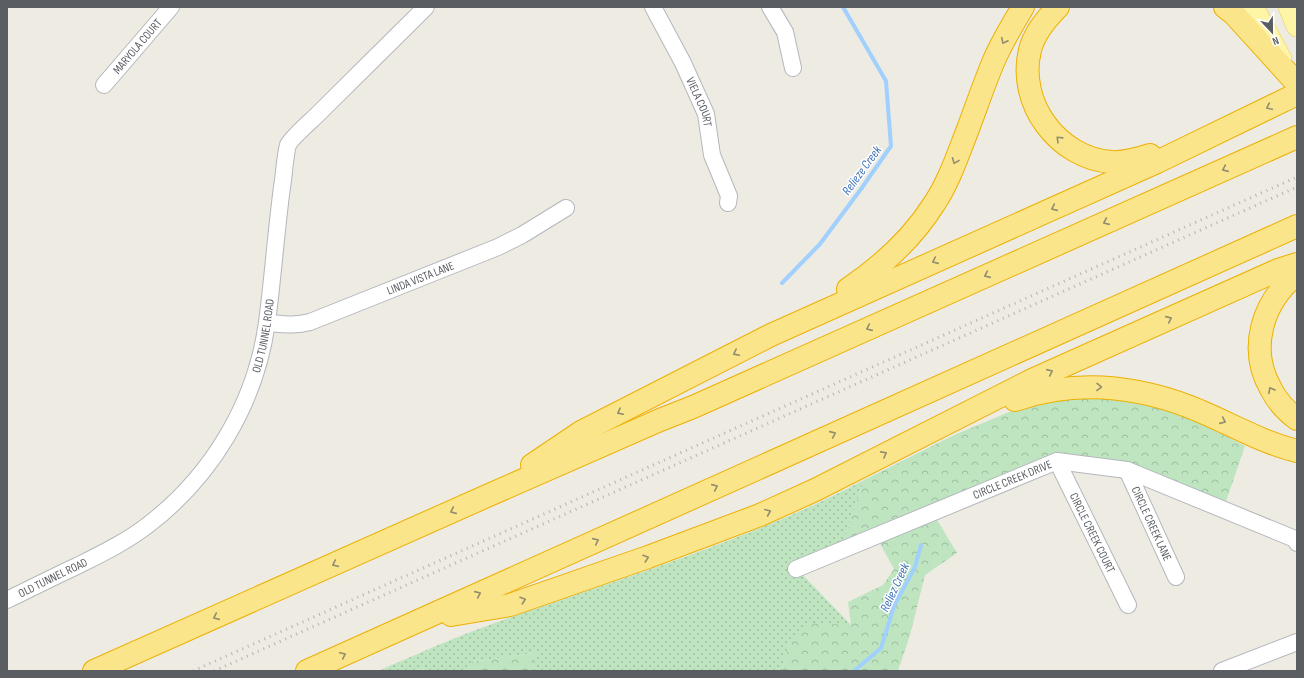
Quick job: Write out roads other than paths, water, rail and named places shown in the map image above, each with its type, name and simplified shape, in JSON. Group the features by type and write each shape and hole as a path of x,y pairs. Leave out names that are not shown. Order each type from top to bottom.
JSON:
{"highway":[{"path":"771,335 868,276 891,256 915,231 935,203 950,174 995,59 1008,32 1023,7"},
{"path":"1058,7 1048,16 1037,33 1030,50 1027,69 1029,89 1035,108 1045,124 1059,140 1074,151 1092,159 1112,162 1133,161 1241,120"},
{"path":"489,495 581,432 771,335 1198,143 1241,120 1295,86 1234,14 1225,7"},
{"path":"94,671 489,495 693,407 1297,137"},
{"path":"307,671 1297,226"},
{"path":"416,621 510,605 718,531 788,503 1039,377 1278,270 1297,264"},
{"path":"1297,274 1279,291 1266,314 1260,336 1259,358 1265,379 1276,399 1290,415 1297,419"},
{"path":"940,427 1031,394 1058,389 1111,387 1162,397 1297,451"}],"main road":[{"path":"1252,7 1295,86"},
{"path":"1289,7 1297,26"}],"street":[{"name":"MARYOLA COURT","path":"104,85 171,7"},
{"name":"OLD TUNNEL ROAD","path":"7,600 124,541 147,526 186,491 220,449 246,399 262,348 267,323 275,235 289,143 426,7"},
{"name":"VIELA COURT","path":"653,7 706,114 712,155 729,196 728,203"},
{"path":"770,7 785,32 793,68"},
{"name":"LINDA VISTA LANE","path":"267,323 295,325 310,322 498,247 522,235 566,208"},
{"name":"CIRCLE CREEK DRIVE","path":"796,569 1057,461 1127,470 1296,539 1297,543"},
{"name":"CIRCLE CREEK COURT","path":"1057,461 1128,605"},
{"name":"CIRCLE CREEK LANE","path":"1127,470 1176,578"},
{"path":"1222,671 1297,642"}],"waterway":[{"name":"Relieze Creek","path":"782,283 820,244 891,146 886,81 843,7"},
{"name":"Reliez Creek","path":"854,671 881,648 894,606 915,567 921,545"}],"railway":[{"path":"193,671 1297,177"},
{"path":"214,671 1297,187"}]}
